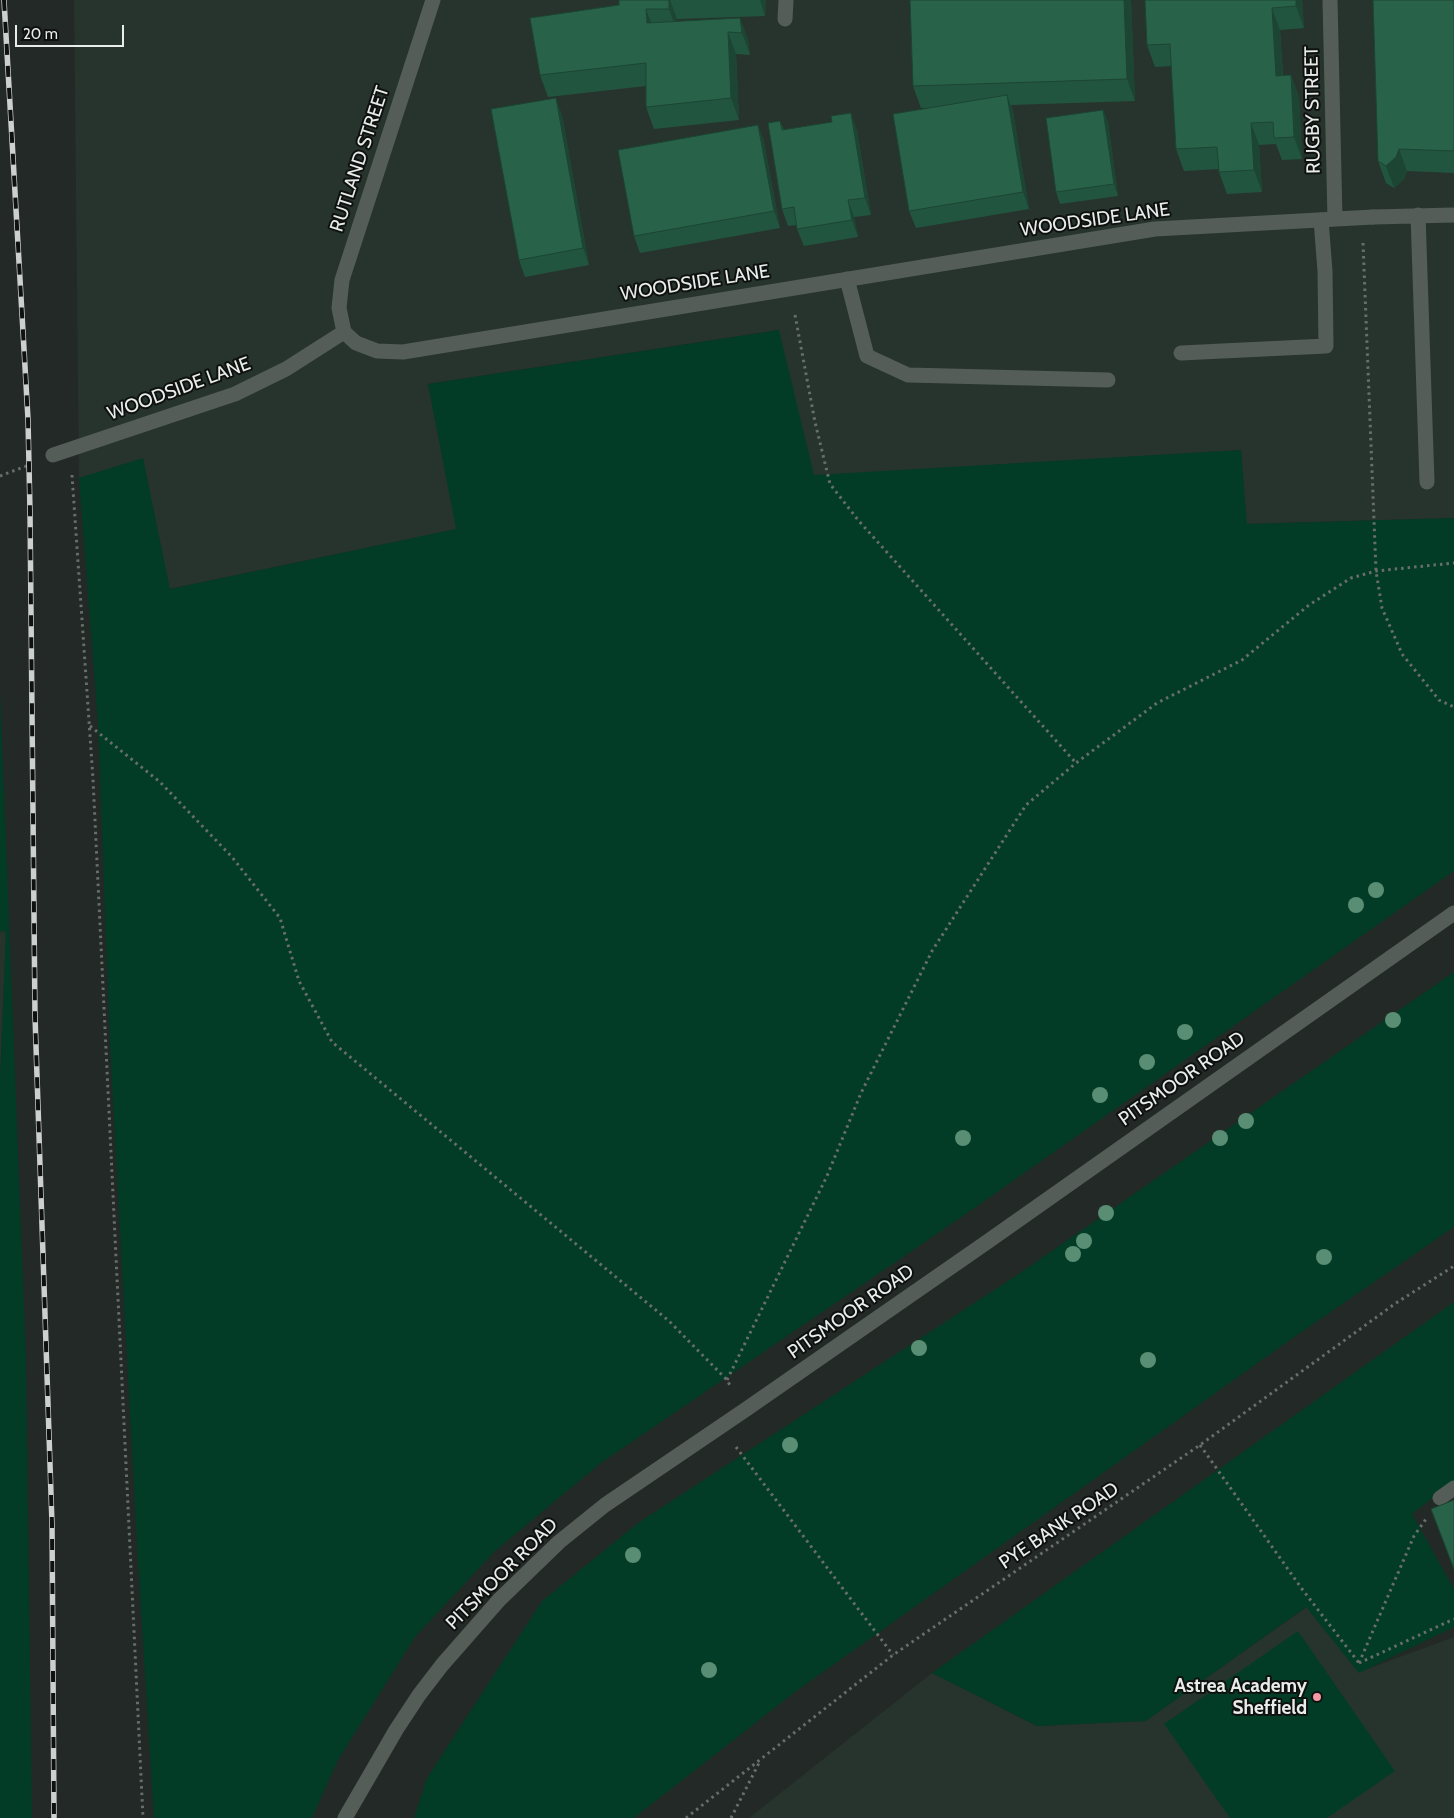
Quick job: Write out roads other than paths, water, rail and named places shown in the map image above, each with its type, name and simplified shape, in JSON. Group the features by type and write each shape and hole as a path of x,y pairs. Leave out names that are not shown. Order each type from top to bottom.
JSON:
{"street":[{"name":"RUTLAND STREET","path":"344,332 339,308 342,280 433,0"},
{"path":"785,19 786,0"},
{"name":"RUGBY STREET","path":"1181,353 1326,346 1325,271 1328,219 1330,0"},
{"name":"WOODSIDE LANE","path":"53,455 235,394 286,369 344,332 356,343 377,351 403,352 1155,229 1367,217 1454,215"},
{"path":"1418,216 1427,482"},
{"path":"847,279 867,356 908,375 1108,380"},
{"name":"PITSMOOR ROAD","path":"345,1818 372,1769 419,1695 442,1665 499,1600 560,1542 606,1505 745,1410 1454,913"},
{"path":"1440,1498 1454,1488"}],"railway":[{"path":"4,0 28,419 35,1016 52,1524 54,1818"}],"place":[{"name":"Astrea Academy Sheffield","path":"1317,1697"}]}
